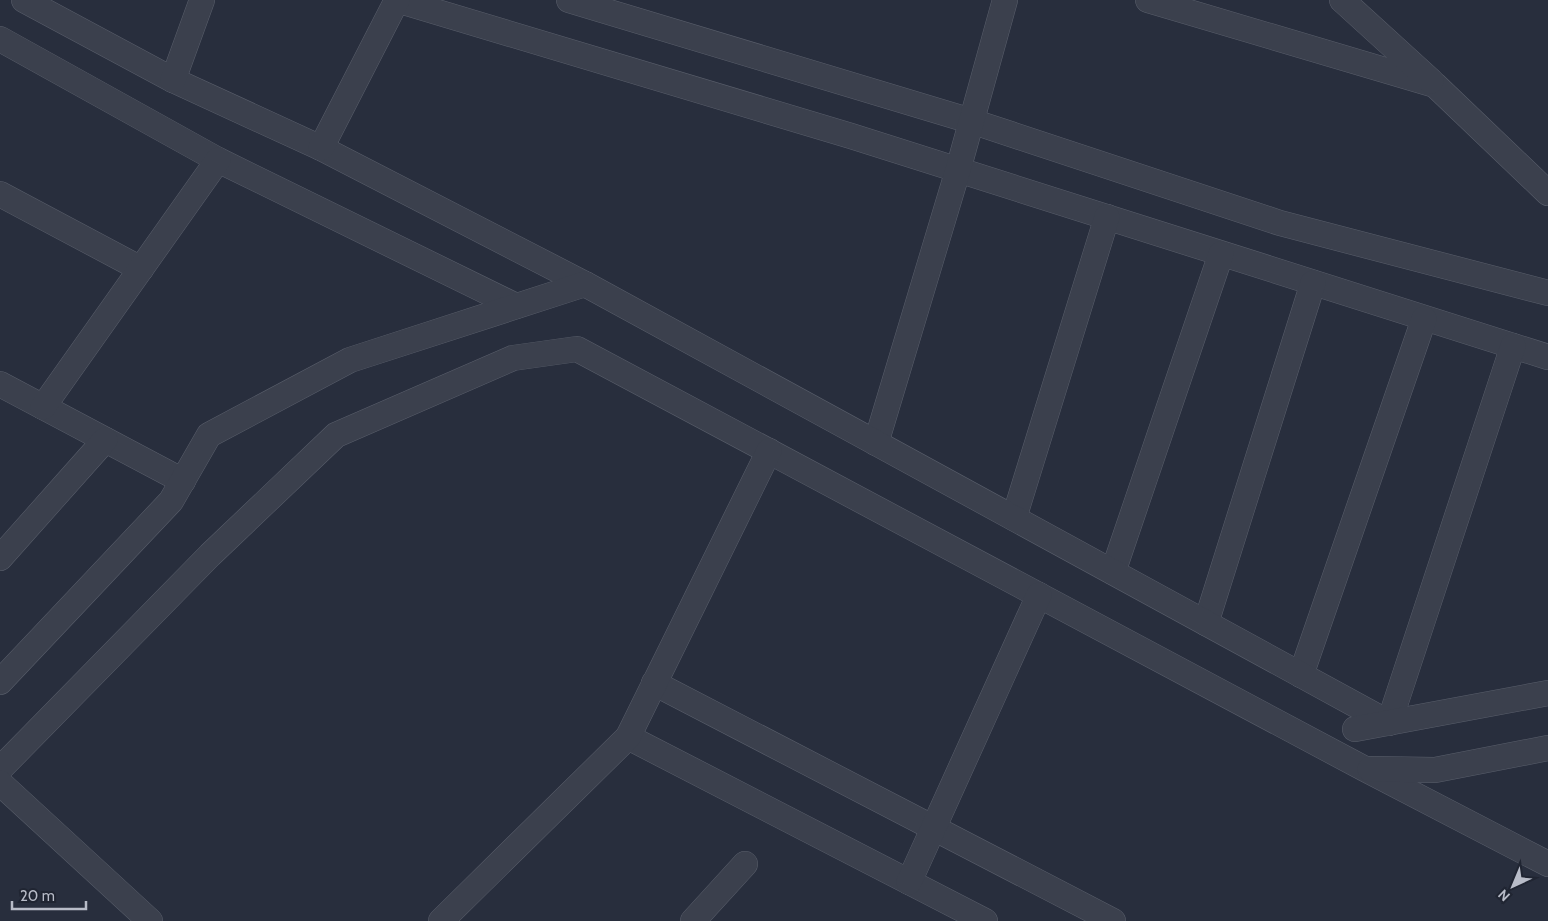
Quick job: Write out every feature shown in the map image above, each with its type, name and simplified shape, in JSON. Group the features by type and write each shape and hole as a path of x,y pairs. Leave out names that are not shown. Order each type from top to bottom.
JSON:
{"street":[{"path":"24,0 173,80 321,148 585,284 1389,723"},
{"path":"173,80 202,0"},
{"path":"321,148 397,0 958,170 1548,357"},
{"path":"569,0 971,121 1280,223 1548,293"},
{"path":"876,443 958,170 1005,0"},
{"path":"1148,0 1435,85"},
{"path":"1342,0 1435,85 1548,193"},
{"path":"0,39 218,160 516,306"},
{"path":"43,407 218,160"},
{"path":"0,194 141,270"},
{"path":"1014,518 1107,217"},
{"path":"1113,572 1221,254"},
{"path":"1206,623 1312,283"},
{"path":"0,682 171,501 209,435 342,364 585,284"},
{"path":"1301,675 1424,319"},
{"path":"1389,723 1513,346"},
{"path":"0,769 210,555 336,435 513,358 577,349 1548,864"},
{"path":"0,384 183,481"},
{"path":"0,558 105,440"},
{"path":"440,921 628,737 769,451"},
{"path":"909,882 1039,595"},
{"path":"654,683 1113,921"},
{"path":"1355,729 1548,693"},
{"path":"628,737 985,921"},
{"path":"1366,769 1434,770 1548,748"},
{"path":"0,783 150,921"},
{"path":"693,921 745,864"}]}
